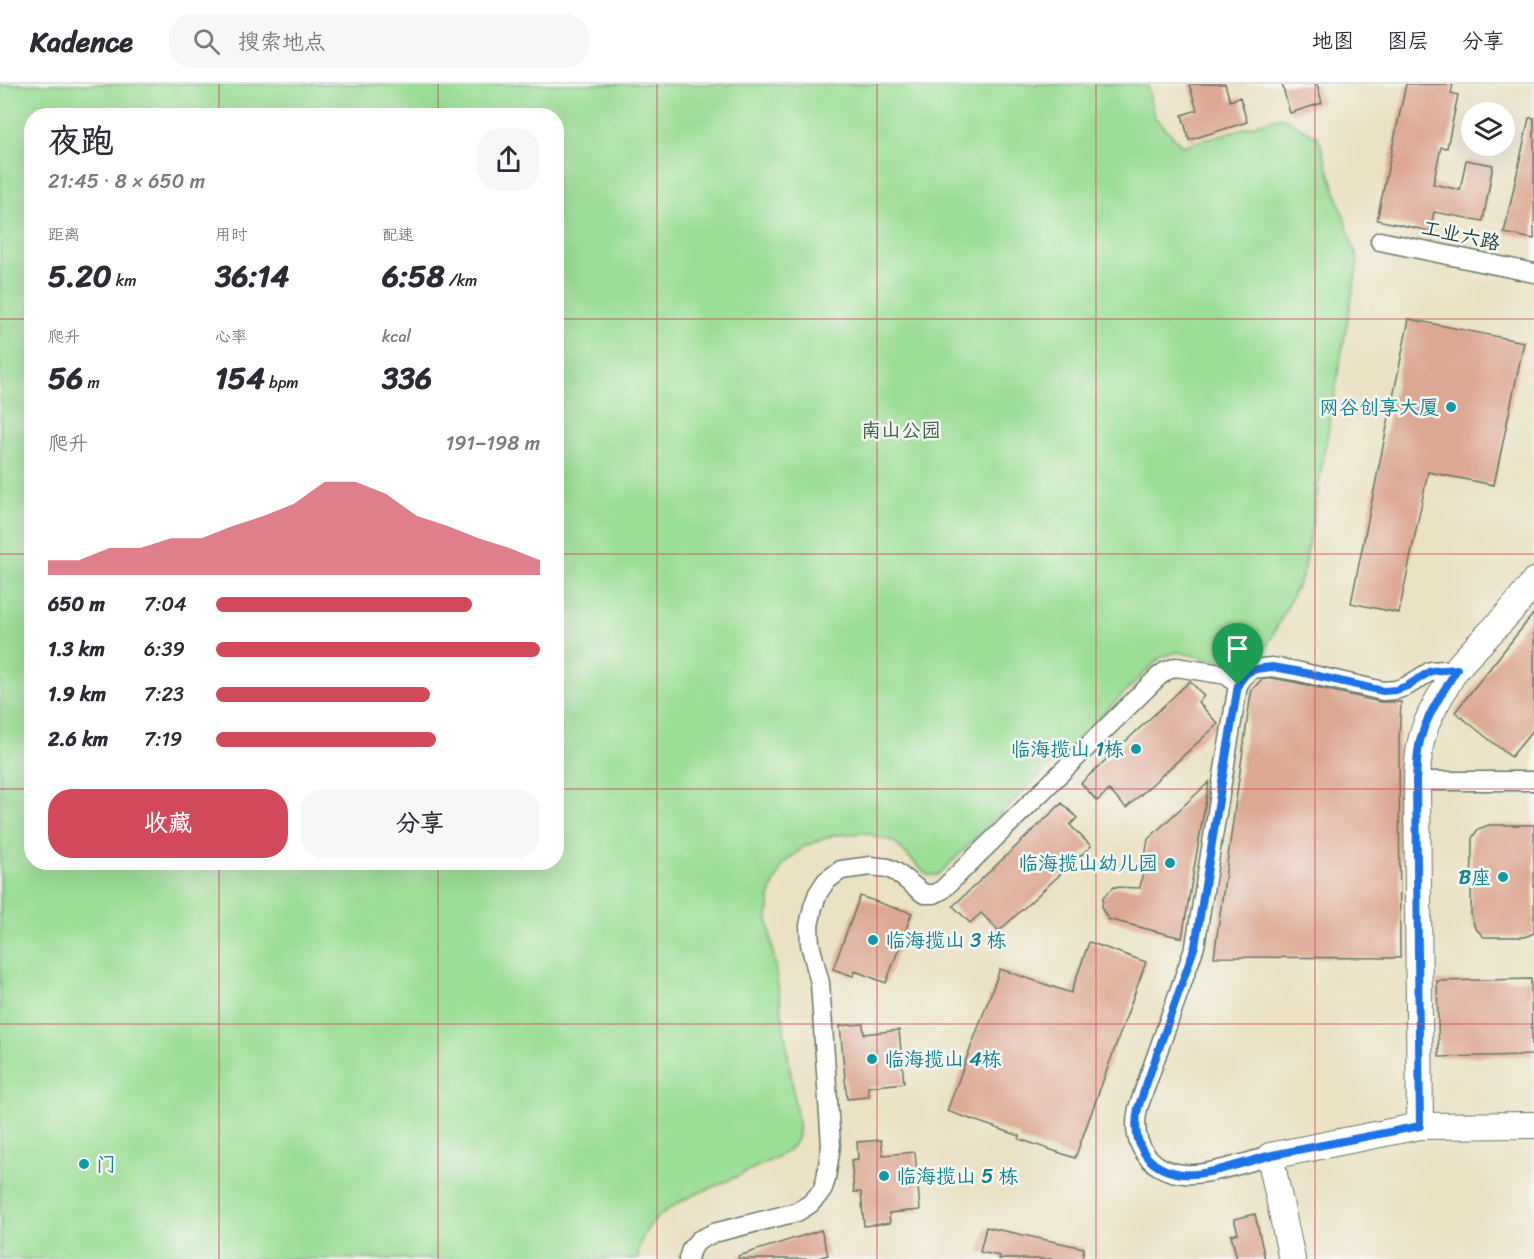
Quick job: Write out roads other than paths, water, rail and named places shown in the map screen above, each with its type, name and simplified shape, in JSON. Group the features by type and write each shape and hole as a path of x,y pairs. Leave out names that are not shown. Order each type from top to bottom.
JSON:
{"street":[{"name":"工业六路","path":"1380,241 1534,273"},
{"path":"1420,1126 1416,781 1423,731 1432,710 1457,669 1509,613 1534,580"},
{"path":"688,1259 691,1250 699,1240 714,1233 797,1212 810,1204 822,1191 831,1145 820,983 810,944 809,926 815,900 826,881 841,870 871,866 888,868 924,894 934,894 942,890 1166,671 1176,667 1227,675 1238,685"},
{"path":"1457,669 1431,671 1407,686 1383,691 1272,667 1252,669 1244,676 1238,685 1195,946 1138,1108 1135,1122 1136,1137 1152,1162 1167,1171 1184,1174 1207,1172 1270,1156 1420,1126 1534,1125"},
{"path":"1416,781 1534,781"},
{"path":"1270,1156 1292,1259"}],"place":[{"name":"网谷创享大厦","path":"1451,407"},
{"name":"临海揽山 1栋","path":"1136,749"},
{"name":"临海揽山幼儿园","path":"1170,863"},
{"name":"B座","path":"1503,877"},
{"name":"临海揽山 3 栋","path":"873,940"},
{"name":"临海揽山 4栋","path":"872,1059"},
{"name":"门","path":"84,1164"},
{"name":"临海揽山 5 栋","path":"884,1176"}],"park label":[{"name":"南山公园","path":"901,430"}]}
